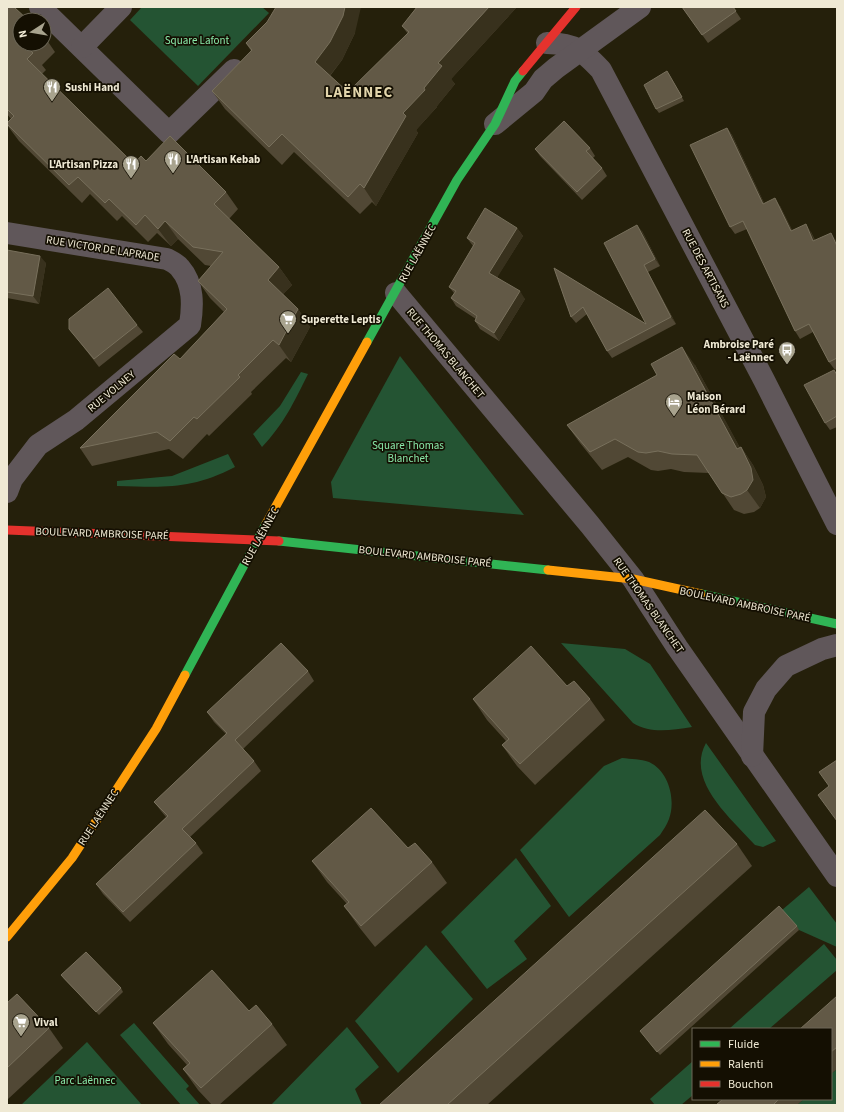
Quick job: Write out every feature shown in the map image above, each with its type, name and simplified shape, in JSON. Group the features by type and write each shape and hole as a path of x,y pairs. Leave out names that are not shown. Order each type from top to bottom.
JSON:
{"street":[{"path":"40,7 82,46 169,133 246,57"},
{"path":"82,46 121,7"},
{"name":"RUE LAËNNEC","path":"7,936 72,858 156,729 258,539 458,180 495,124 515,81 576,7"},
{"name":"RUE LAËNNEC","path":"495,124 534,92 543,79 556,68 640,7"},
{"name":"RUE DES ARTISANS","path":"547,43 560,43 582,50 601,70 615,94 837,524"},
{"name":"RUE VICTOR DE LAPRADE","path":"7,232 167,259 180,267 188,282"},
{"name":"RUE VOLNEY","path":"7,492 12,478 38,445 76,420 190,325 193,304 188,282"},
{"name":"RUE THOMAS BLANCHET","path":"396,293 590,525 633,579 752,756 837,876"},
{"name":"BOULEVARD AMBROISE PARÉ","path":"7,530 258,539 633,579 837,624"},
{"path":"752,756 754,712 766,689 786,666 822,649 837,644"}],"green space":[{"name":"Square Lafont","path":"142,7 262,7 269,13 198,86 130,20"},
{"name":"Square Thomas Blanchet","path":"400,356 524,515 333,498 331,482"},
{"path":"301,372 308,374 298,394 283,421 262,447 253,434 280,406"},
{"path":"228,454 235,467 204,480 178,486 117,486 117,481 172,476"},
{"path":"561,643 625,649 650,664 692,727 654,730 647,729 633,723"},
{"path":"706,743 776,841 763,847 755,845 714,798 706,785 702,771 701,757"},
{"path":"622,758 649,762 662,772 671,795 672,803 669,819 660,835 569,917 520,850 604,766"},
{"path":"516,858 551,906 514,941 527,959 487,989 441,932"},
{"path":"809,887 837,924 837,947 799,930 782,910"},
{"path":"824,944 837,960 837,970 770,1028 730,1028"},
{"path":"426,945 473,999 398,1073 355,1021"},
{"path":"134,1023 189,1086 186,1089 200,1105 181,1105 120,1035"},
{"path":"347,1027 379,1067 355,1089 362,1105 271,1105"},
{"name":"Parc Laënnec","path":"87,1042 142,1105 21,1105"},
{"path":"692,1062 692,1096 681,1105 655,1105 650,1099"},
{"path":"837,1069 837,1105 797,1105 803,1100 832,1100 832,1073"}],"building":[{"path":"7,7 14,7 19,12 12,12 12,52 32,52 33,53 27,59 134,164 141,156 146,161 170,136 226,192 214,204 279,267 268,280 298,309 279,345 273,340 238,375 240,377 197,419 194,417 170,441 157,432 80,448 174,354 180,359 227,309 198,281 223,252 193,247 165,221 158,229 145,215 136,225 109,199 105,203 78,177 69,185 7,124 14,116 7,109"},
{"path":"276,7 345,7 343,16 330,42 315,62 348,92 409,32 402,26 417,7 489,7 438,63 442,66 424,88 425,90 403,113 406,116 364,188 360,184 348,197 282,134 269,147 212,91 252,50 246,43 267,22"},
{"path":"682,7 733,7 736,11 702,35"},
{"path":"667,71 682,97 656,109 644,85"},
{"path":"564,121 590,148 586,151 602,168 577,192 535,149"},
{"path":"727,128 763,204 775,198 791,231 806,224 813,241 831,233 837,246 837,358 829,362 809,324 795,331 743,221 730,227 690,145"},
{"path":"485,208 517,228 489,273 520,291 494,333 475,321 477,316 451,298 456,291 449,287 475,243 467,238"},
{"path":"637,225 655,259 644,265 671,317 607,351 583,307 571,317 554,268 646,324 604,243"},
{"path":"7,250 40,256 33,296 7,292"},
{"path":"108,288 137,325 94,359 69,329 69,319"},
{"name":"Maison Léon Bérard","path":"682,347 737,449 741,447 751,468 753,480 747,490 741,494 731,497 722,493 697,455 672,454 658,451 646,453 638,452 615,439 590,452 567,425 657,375 651,364"},
{"path":"834,370 837,375 837,416 825,423 804,385"},
{"path":"281,643 308,671 235,740 254,761 182,829 196,843 123,912 96,884 168,816 154,802 227,733 207,712"},
{"path":"531,646 567,686 574,681 590,699 520,764 502,745 509,739 473,699"},
{"path":"837,760 837,821 818,795 829,786 819,772"},
{"path":"371,808 408,848 415,843 432,862 361,926 344,906 349,902 312,861"},
{"path":"705,810 737,844 447,1105 379,1105"},
{"path":"779,906 797,926 657,1052 640,1031"},
{"path":"86,952 121,988 96,1012 61,975"},
{"path":"212,970 249,1011 256,1005 272,1024 201,1088 183,1069 190,1063 153,1023"},
{"path":"17,994 49,1028 7,1068 7,1003"},
{"path":"837,996 837,1047 832,1051 832,1028 801,1028"},
{"path":"722,1100 778,1100 773,1105 716,1105"}],"traffic: fast":[{"path":"367,342 457,180 495,124 515,81 523,71"},
{"path":"185,675 266,524"},
{"path":"279,541 548,570"},
{"path":"701,594 837,624"}],"traffic: slow":[{"path":"266,524 367,342"},
{"path":"548,570 633,579 701,594"},
{"path":"7,937 72,858 156,729 185,675"}],"traffic: jam":[{"path":"523,71 576,7"},
{"path":"7,530 279,541"}],"place":[{"name":"Sushi Hand","path":"52,102"},
{"name":"L'Artisan Kebab","path":"173,174"},
{"name":"L'Artisan Pizza","path":"131,179"},
{"name":"Superette Leptis","path":"288,334"},
{"name":"Ambroise Paré - Laënnec","path":"787,365"},
{"name":"Maison Léon Bérard","path":"674,417"},
{"name":"Vival","path":"21,1037"}],"district":[{"name":"LAËNNEC","path":"359,92"}]}
